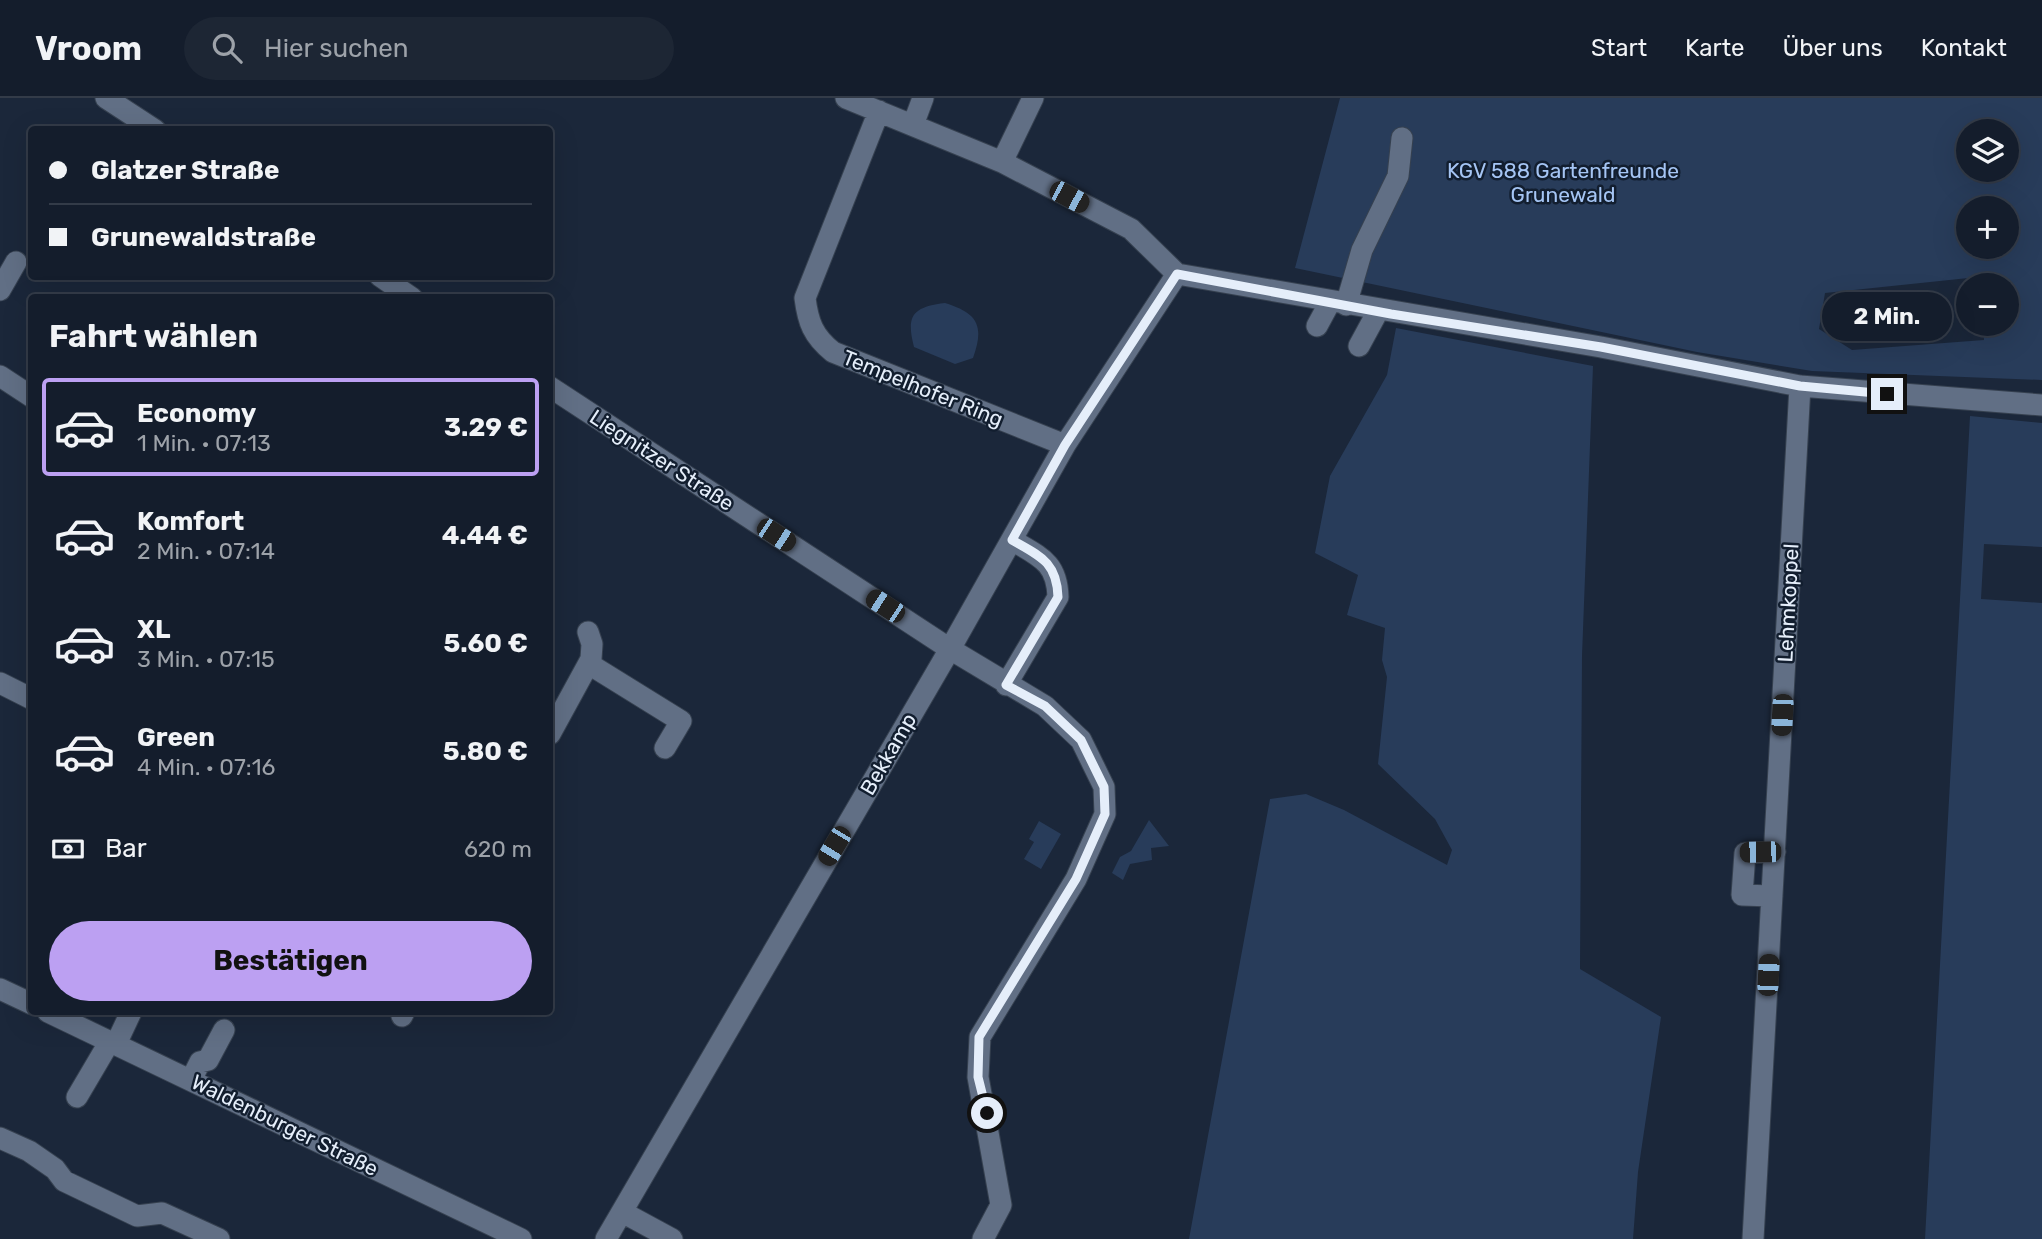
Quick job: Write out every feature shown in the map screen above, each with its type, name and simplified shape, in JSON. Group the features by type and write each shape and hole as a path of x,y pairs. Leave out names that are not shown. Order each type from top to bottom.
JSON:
{"street":[{"path":"106,98 149,126"},
{"path":"846,98 1002,162 1131,229 1177,274 1378,311 1601,347 1800,386 1988,403 2042,405"},
{"path":"913,125 923,98"},
{"path":"1002,162 1034,98"},
{"name":"Tempelhofer Ring","path":"879,111 805,298 808,323 819,341 833,352 1065,445"},
{"path":"1317,326 1338,303 1398,176 1402,138"},
{"path":"0,289 16,262"},
{"name":"Bekkamp","path":"606,1239 624,1213 749,990 950,649 1065,445 1177,274"},
{"path":"386,280 406,294"},
{"path":"1359,346 1378,311"},
{"path":"0,376 28,394"},
{"name":"Lehmkoppel","path":"1754,1239 1800,386"},
{"name":"Liegnitzer Straße","path":"553,389 950,649 1045,706 1081,740 1104,787 1105,814 1076,879 979,1037 978,1077 1001,1205 983,1239"},
{"path":"1006,685 1058,597 1058,581 1050,564 1012,540"},
{"path":"553,729 593,653 588,632"},
{"path":"589,664 681,721 665,748"},
{"path":"0,683 28,697"},
{"path":"1772,896 1742,895 1745,853 1775,852"},
{"path":"0,989 28,1002"},
{"name":"Waldenburger Straße","path":"54,1015 521,1239"},
{"path":"77,1097 129,1015"},
{"path":"191,1080 201,1062 208,1060 224,1030"},
{"path":"0,1138 29,1151 55,1169 64,1181 137,1216 162,1213 219,1239"},
{"path":"624,1213 672,1239"}],"green space":[{"name":"KGV 588 Gartenfreunde Grunewald","path":"1340,98 2042,98 2042,380 1812,371 1697,352 1295,268","holes":["1956,273 2019,273 2019,336 1984,336 1984,340 1852,350 1819,329 1825,293 1956,279"]},
{"path":"945,303 965,311 976,322 978,329 973,358 955,364 914,347 912,336 914,315 925,307"},
{"path":"1396,328 1593,366 1582,656 1580,969 1661,1017 1638,1172 1633,1239 1189,1239 1270,799 1306,794 1344,810 1447,865 1452,850 1435,819 1378,764 1387,677 1382,660 1385,628 1347,615 1358,575 1315,553 1330,476 1387,375"},
{"path":"1970,416 2042,423 2042,547 1984,544 1981,599 2042,603 2042,1239 1925,1239"},
{"path":"1149,820 1169,846 1151,848 1152,860 1130,864 1123,880 1112,873 1120,857 1131,851"},
{"path":"1039,821 1061,834 1041,869 1024,859 1034,842 1029,839"}],"route":[{"path":"987,1113 978,1077 979,1037 1076,879 1105,814 1104,787 1081,740 1045,706 1006,685 1058,597 1058,581 1050,564 1012,540 1065,445 1177,274 1391,314 1601,347 1800,386 1887,394"}]}
